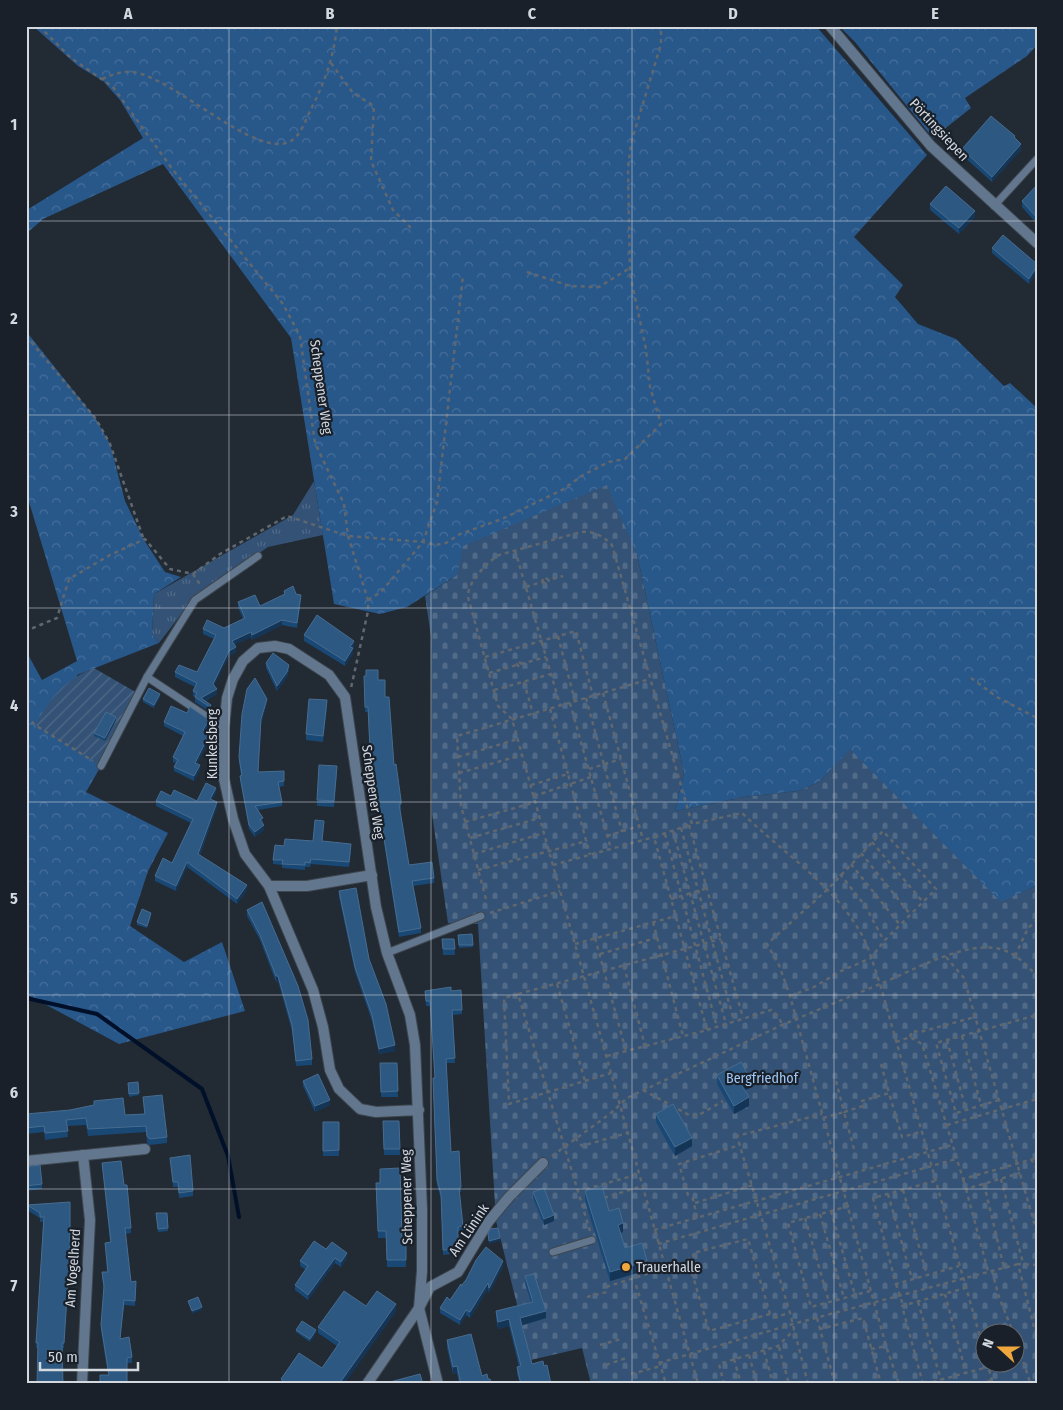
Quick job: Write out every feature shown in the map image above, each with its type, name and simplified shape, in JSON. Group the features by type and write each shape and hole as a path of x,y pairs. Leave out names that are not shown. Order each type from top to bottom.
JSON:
{"street":[{"name":"Pörtingsiepen","path":"830,26 931,146 994,206 1037,243"},
{"name":"Kunkelsberg","path":"345,697 329,675 289,649 274,646 258,648 244,662 233,679 227,698 224,728 224,779 233,819 245,854 269,886 313,990 324,1027 330,1070 339,1089 360,1109 376,1112 419,1110"},
{"name":"Scheppener Weg","path":"345,697 372,875 387,953 410,1015 415,1045 419,1110 422,1271 419,1308 438,1384"},
{"path":"269,886 308,886 372,875"},
{"path":"26,1162 145,1149"},
{"name":"Am Vogelherd","path":"82,1384 90,1220 83,1155"},
{"name":"Am Lünink","path":"367,1384 419,1308 430,1287 458,1272 494,1215 543,1163"}],"lane":[{"path":"994,206 1037,159"},
{"path":"101,766 147,677 195,600 258,556"},
{"path":"147,677 224,728"},
{"path":"387,953 481,916"},
{"path":"553,1252 592,1240"}],"path":[{"name":"Scheppener Weg","path":"39,26 71,58 113,87 173,170 277,295 300,336 315,443 344,504 348,536 368,600 368,611 354,679 345,697"},
{"path":"102,78 118,73 144,74 188,98 243,133 265,143 279,145 292,140 302,127 331,63 337,26"},
{"path":"193,574 220,554 287,516 348,536 423,542 436,545 446,543 460,534 502,519 562,490 583,475 609,462 625,459 661,424 650,387 646,349 630,268 628,170 631,143 661,44 661,26"},
{"path":"331,63 353,93 374,106 375,125 371,161 393,210 412,229"},
{"path":"527,272 570,286 599,287 630,268"},
{"path":"368,600 381,592 423,542 437,502 463,276"},
{"path":"26,336 96,419 110,444 144,540 170,569 193,574 205,592"},
{"path":"698,1384 518,739 512,720 498,706 468,597 469,588 492,559 515,550 581,532 591,532 606,539 612,545 743,1018"},
{"path":"26,633 28,630 57,618 68,579 110,555 144,540"},
{"path":"515,550 560,706"},
{"path":"526,587 542,582 544,578 550,580 563,576"},
{"path":"485,656 576,631 593,696"},
{"path":"558,636 575,701"},
{"path":"489,673 517,665 519,662 522,664 546,657"},
{"path":"494,690 551,674"},
{"path":"971,678 997,697 1037,718"},
{"path":"486,899 461,806 457,736 650,680"},
{"path":"524,682 533,714"},
{"path":"603,693 643,840"},
{"path":"586,698 606,764 622,832"},
{"path":"570,703 611,849"},
{"path":"550,709 590,855"},
{"path":"26,716 35,725 101,766"},
{"path":"458,757 518,739"},
{"path":"459,773 522,756"},
{"path":"589,769 621,759"},
{"path":"531,785 568,774"},
{"path":"534,796 591,777"},
{"path":"465,822 536,802"},
{"path":"553,865 690,825 742,813 828,890 845,909 861,932 880,984 976,1325"},
{"path":"470,838 540,818"},
{"path":"607,836 640,826"},
{"path":"681,828 734,1021"},
{"path":"673,831 726,1024"},
{"path":"790,996 814,987 841,970 871,958 884,941 936,889 883,832 840,874 828,890 767,944 779,965 790,996 886,1346 899,1384"},
{"path":"474,854 544,833"},
{"path":"664,834 717,1027"},
{"path":"654,837 707,1030"},
{"path":"478,870 586,841"},
{"path":"872,842 923,902"},
{"path":"861,853 910,915"},
{"path":"851,864 900,925"},
{"path":"840,874 866,907 884,941"},
{"path":"671,899 708,888"},
{"path":"481,916 560,891"},
{"path":"575,944 676,916"},
{"path":"1015,956 1028,928 1037,920"},
{"path":"652,922 683,1036"},
{"path":"596,938 626,1051"},
{"path":"600,954 656,938"},
{"path":"611,1072 509,1104 504,998 721,938"},
{"path":"543,1163 627,1098 782,1026 946,957 978,947 1001,949 1015,956 1037,976"},
{"path":"946,957 964,978 1037,1233"},
{"path":"624,966 645,1046"},
{"path":"557,984 585,1081"},
{"path":"518,994 592,1240"},
{"path":"606,1056 707,1030 771,1010 779,1017 782,1026"},
{"path":"999,1100 956,1113 936,1043 1037,1015"},
{"path":"910,1037 912,1031 920,1032 975,1017"},
{"path":"962,1036 981,1105"},
{"path":"896,1042 910,1037 922,1044 966,1189 988,1271"},
{"path":"947,1040 966,1110"},
{"path":"881,1064 902,1137 921,1131"},
{"path":"836,1081 854,1149"},
{"path":"643,1090 689,1115 699,1115 723,1101"},
{"path":"808,1384 795,1330 737,1136 844,1112 863,1106 862,1101 889,1093"},
{"path":"947,1126 1037,1099"},
{"path":"575,1138 582,1146 627,1132"},
{"path":"697,1218 694,1203 688,1195 679,1164 740,1145"},
{"path":"654,1230 952,1145"},
{"path":"963,1179 1037,1158"},
{"path":"658,1244 956,1159"},
{"path":"1031,1160 1037,1169"},
{"path":"966,1189 1020,1173"},
{"path":"586,1189 638,1174"},
{"path":"1001,1179 1023,1263"},
{"path":"935,1180 873,1198 924,1384 976,1370"},
{"path":"984,1184 1004,1268"},
{"path":"694,1203 753,1185"},
{"path":"604,1198 642,1186"},
{"path":"903,1190 928,1275"},
{"path":"888,1194 912,1279"},
{"path":"849,1206 788,1223 811,1307 871,1291"},
{"path":"831,1211 855,1295"},
{"path":"820,1214 844,1298"},
{"path":"805,1218 829,1302"},
{"path":"770,1314 709,1331 688,1259 694,1257 693,1253 748,1238 770,1314 775,1318 790,1313"},
{"path":"631,1374 793,1324 988,1271 1023,1263 1037,1265 1037,1275"},
{"path":"1018,1264 1037,1339"},
{"path":"896,1284 959,1266"},
{"path":"606,1287 665,1268"},
{"path":"992,1271 1010,1322"},
{"path":"636,1285 666,1384"},
{"path":"903,1305 965,1288"},
{"path":"587,1297 607,1292"},
{"path":"945,1294 966,1373"},
{"path":"918,1301 941,1380"},
{"path":"817,1318 835,1384"},
{"path":"820,1329 863,1318 881,1384"},
{"path":"724,1384 719,1364 778,1346 795,1330"},
{"path":"600,1345 621,1339"},
{"path":"778,1346 790,1384"},
{"path":"871,1349 886,1346"},
{"path":"764,1350 773,1384"},
{"path":"749,1355 757,1384"},
{"path":"606,1365 626,1358"},
{"path":"734,1359 741,1384"},
{"path":"1026,1370 1030,1382 1036,1384"},
{"path":"980,1384 992,1382"}],"green space":[{"path":"33,26 816,26 927,155 854,237 903,285 895,297 918,324 956,339 1004,386 1010,383 1037,408 1037,885 1001,903 850,750 819,782 798,791 744,797 675,811 684,773 637,554 457,575 407,607 380,614 334,604 291,338 163,164 43,219 26,234 26,212 30,208 143,138 120,100 103,81 78,66"},
{"path":"839,26 1037,26 1037,45 1027,56 965,98 971,108 933,138 855,42"},
{"path":"26,331 96,419 110,444 125,501 144,540 165,572 181,577 154,594 152,634 159,643 77,675 101,766 86,792 168,833 148,871 130,926 184,962 222,942 245,1011 119,1044 26,994 26,651 42,680 77,661 26,492"},
{"path":"314,481 323,535 268,547 192,600 159,643 152,634 154,594 293,515"},
{"name":"Bergfriedhof","path":"607,485 637,554 684,773 675,811 744,797 798,791 819,782 850,749 1001,902 1037,885 1037,1384 591,1384 582,1348 531,1360 496,1221 478,924 448,923 432,814 431,637 425,596 457,575 463,546"},
{"path":"94,668 139,694 101,766 35,725 59,690 74,678"}],"building":[{"path":"991,116 1015,136 1021,144 992,177 962,149"},
{"path":"1037,185 1037,218 1022,201"},
{"path":"946,186 975,211 959,228 930,204"},
{"path":"1003,235 1037,264 1029,279 992,248"},
{"path":"293,586 296,594 301,595 297,623 282,620 252,635 251,632 232,641 236,647 229,651 213,684 217,689 201,698 211,705 210,707 195,697 197,693 193,691 197,683 175,672 179,665 197,672 216,635 203,629 207,620 224,628 245,618 238,602 255,595 260,606 285,594 284,591"},
{"path":"317,615 354,641 350,647 353,648 345,661 304,635"},
{"path":"273,653 289,665 287,672 277,686 266,663"},
{"path":"366,670 378,670 378,680 385,680 385,697 389,697 394,765 396,764 401,800 401,804 399,804 409,865 432,862 434,878 412,881 421,928 399,932 370,750 368,707 365,707 364,676 366,676"},
{"path":"255,678 267,699 261,719 258,772 284,771 284,781 278,782 282,802 255,806 263,818 260,820 264,825 255,832 249,825 240,776 242,775 239,757 242,714 247,689"},
{"path":"149,688 160,694 154,705 143,699"},
{"path":"309,699 327,700 323,736 306,734"},
{"path":"171,706 187,713 190,707 209,720 203,730 210,733 195,763 200,765 194,776 174,767 178,760 173,757 185,732 164,722"},
{"path":"106,712 116,717 105,738 94,733"},
{"path":"319,765 337,766 334,801 317,800"},
{"path":"206,783 216,788 210,799 217,802 198,854 247,885 237,899 187,862 176,886 155,876 163,858 172,863 193,819 156,801 161,791 171,796 174,790 197,801"},
{"path":"315,820 324,821 322,841 351,844 349,862 311,859 310,863 305,862 305,865 282,864 283,860 273,860 275,845 284,846 285,839 313,841"},
{"path":"356,888 369,959 386,1004 395,1045 379,1049 372,1015 355,967 339,891"},
{"path":"262,902 298,986 308,1020 312,1059 296,1061 292,1025 278,976 276,976 260,935 247,910"},
{"path":"142,909 151,913 147,926 137,922"},
{"path":"472,934 473,945 459,945 458,935"},
{"path":"442,939 454,939 455,949 443,949"},
{"path":"451,987 451,991 461,990 462,1010 452,1010 455,1058 446,1059 451,1152 459,1151 461,1187 459,1188 463,1226 458,1227 458,1249 443,1250 441,1194 437,1180 433,1078 435,1078 430,1001 426,1001 425,991"},
{"path":"741,1062 750,1079 741,1084 749,1097 734,1106 717,1075"},
{"path":"380,1063 397,1063 398,1091 381,1092"},
{"path":"318,1074 330,1100 315,1106 303,1081"},
{"path":"138,1082 139,1093 129,1094 128,1083"},
{"path":"162,1095 167,1137 150,1139 147,1136 146,1126 88,1129 86,1118 66,1120 68,1131 45,1133 44,1126 26,1128 26,1114 70,1110 94,1105 94,1101 123,1098 125,1115 145,1114 143,1097"},
{"path":"673,1104 692,1138 675,1147 656,1114"},
{"path":"383,1121 399,1121 400,1149 384,1149"},
{"path":"323,1122 339,1122 339,1150 323,1151"},
{"path":"190,1155 193,1191 179,1193 178,1182 173,1182 170,1158"},
{"path":"121,1161 124,1185 127,1185 131,1228 125,1228 131,1282 136,1281 135,1301 124,1300 120,1339 129,1337 132,1357 127,1358 127,1384 100,1384 100,1375 109,1375 101,1325 104,1286 102,1272 108,1272 105,1243 111,1242 102,1163"},
{"path":"40,1165 42,1184 26,1186 26,1167"},
{"path":"400,1168 402,1237 406,1237 406,1260 387,1260 386,1231 378,1231 376,1183 380,1183 380,1169"},
{"path":"602,1186 609,1211 619,1208 623,1223 618,1225 625,1248 642,1243 647,1261 610,1272 585,1191"},
{"path":"544,1188 554,1215 544,1219 533,1192"},
{"path":"70,1202 70,1251 64,1343 62,1343 63,1384 37,1384 38,1343 36,1343 44,1217 40,1217 40,1213 27,1205"},
{"path":"156,1213 167,1213 168,1228 158,1229"},
{"path":"498,1228 500,1238 489,1241 488,1234 490,1229"},
{"path":"314,1241 326,1249 332,1242 347,1253 341,1262 335,1258 308,1295 295,1285 308,1266 300,1261"},
{"path":"486,1247 503,1261 489,1288 488,1283 470,1312 466,1310 460,1320 440,1308 447,1297 450,1300 466,1280 476,1260"},
{"path":"534,1274 546,1311 520,1318 532,1364 543,1361 544,1366 547,1365 551,1384 521,1384 517,1367 521,1366 509,1319 498,1322 496,1311 533,1302 525,1276"},
{"path":"344,1291 366,1306 377,1291 396,1304 339,1384 287,1384 281,1379 299,1353 322,1368 340,1342 318,1327"},
{"path":"198,1297 202,1307 192,1311 188,1301"},
{"path":"302,1321 316,1330 310,1339 296,1330"},
{"path":"471,1334 482,1376 487,1374 492,1384 461,1384 457,1366 453,1367 447,1340"},
{"path":"420,1374 423,1384 390,1384 390,1382"}],"waterway":[{"path":"26,998 97,1014 202,1089 228,1156 239,1217"}],"place":[{"name":"Trauerhalle","path":"626,1267"}]}
